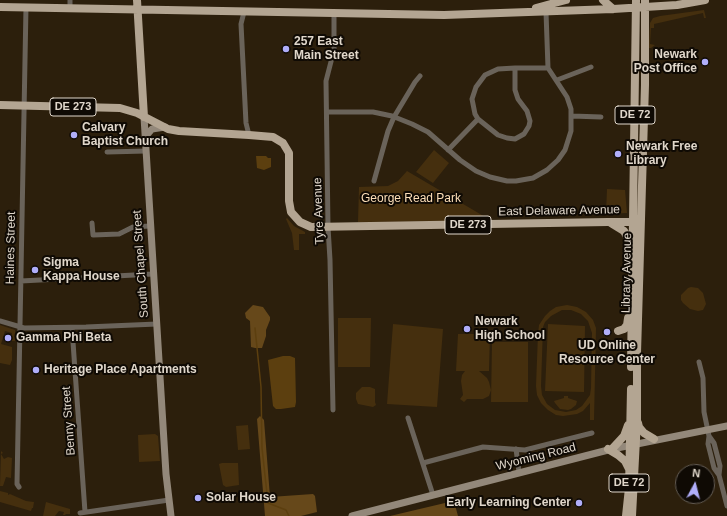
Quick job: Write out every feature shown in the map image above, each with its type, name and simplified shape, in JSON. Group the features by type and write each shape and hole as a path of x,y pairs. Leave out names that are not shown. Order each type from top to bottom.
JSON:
{"main road":[{"name":"South Chapel Street","path":"137,0 144,117"},
{"path":"514,13 523,10 545,7 566,0"},
{"path":"603,0 613,9"},
{"path":"660,0 677,5"},
{"path":"0,7 70,4 137,10 444,15 613,9 636,4 677,5 705,0"},
{"name":"Library Avenue","path":"632,516 633,444 637,358 636,4"},
{"name":"Library Avenue","path":"634,418 631,349 632,246 637,220 645,85 645,4"},
{"name":"East Delaware Avenue","path":"0,105 120,108 172,130 185,132 248,134 273,137 284,145 289,155 289,201 292,214 298,221 305,225 314,227 608,222 637,220"},
{"path":"608,222 624,231 627,234 632,246"},
{"path":"631,349 625,335 618,331 624,329 627,325 628,292 632,280"},
{"path":"634,418 641,430 654,440"},
{"path":"629,470 625,461 610,449 624,436 634,418"},
{"name":"Library Avenue","path":"626,516 629,470 633,444"}],"street":[{"name":"Haines Street","path":"19,487 17,484 26,7"},
{"path":"244,12 241,24 246,123 248,134"},
{"path":"327,112 373,112 394,116 428,132 460,160 476,171 490,177 507,181 525,180 547,170 558,160 565,150 571,131 572,116 567,97 548,68 546,12"},
{"name":"Tyre Avenue","path":"333,410 326,80 334,44 334,13"},
{"path":"557,80 591,67"},
{"path":"515,68 515,90 518,99 530,117 530,121 526,130 519,138 515,139 498,135 478,119 473,110 473,94 479,82 485,75 494,70 515,68 548,68"},
{"path":"374,181 388,130 394,116 420,76"},
{"path":"572,116 601,116"},
{"name":"South Chapel Street","path":"144,117 166,469 171,516"},
{"path":"448,150 478,119"},
{"path":"145,137 152,129 165,127"},
{"path":"108,152 146,151"},
{"path":"92,223 93,234 119,234 133,227 150,226"},
{"path":"21,281 153,274"},
{"path":"0,321 20,328 72,328 157,324"},
{"name":"Benny Street","path":"72,328 82,513 169,500"},
{"path":"699,362 703,378 704,412 709,433 708,444 714,468 719,475 727,506"},
{"path":"408,418 433,495"},
{"name":"Wyoming Road","path":"352,516 610,449 654,440 709,433 727,426"},
{"path":"423,463 483,447 526,450 592,433"},
{"path":"516,449 519,472"}],"green space":[{"path":"704,10 706,18 704,18 703,13 654,24 654,28 651,28 650,44 655,45 649,48 650,23 653,18"},
{"path":"434,150 449,163 433,183 416,172"},
{"name":"George Read Park","path":"407,171 492,221 358,222 359,187 388,186 398,181"},
{"path":"607,189 625,190 627,213 606,214"},
{"path":"287,218 294,226 305,232 305,234 299,234 299,250 294,250 292,233 286,219"},
{"path":"691,287 698,288 703,293 706,304 703,310 698,311 690,309 681,300 681,295"},
{"path":"567,305 577,307 586,312 593,320 596,328 594,420 590,420 590,403 583,411 577,414 563,416 556,415 541,403 537,395 536,386 539,325 545,316 556,307","holes":["562,310 571,310 581,314 588,321 592,333 591,388 590,395 582,406 576,410 566,412 555,410 547,404 542,395 543,327 545,322 551,316"]},
{"path":"338,318 371,318 370,367 338,367"},
{"path":"393,324 443,329 437,407 387,404"},
{"path":"548,324 585,326 584,392 545,391"},
{"path":"0,325 15,330 15,341 10,341 12,333 5,331 1,344 12,347 12,360 10,365 0,363"},
{"path":"458,334 490,334 489,371 479,371 487,378 491,390 489,396 483,399 467,399 464,402 460,399 463,395 461,381 462,375 465,371 456,371"},
{"path":"492,342 528,342 528,402 491,402"},
{"path":"362,387 370,387 375,389 376,405 373,407 358,404 356,393"},
{"path":"564,396 568,396 568,398 577,401 576,405 568,410 560,409 554,401 564,398"},
{"path":"248,425 250,449 238,450 236,426"},
{"path":"155,434 158,436 160,461 139,462 138,435"},
{"path":"1,451 4,459 8,457 12,458 11,478 6,477 3,486 0,486"},
{"path":"238,463 239,485 226,487 223,485 219,464"},
{"path":"0,491 26,501 34,502 33,508 31,511 0,502"},
{"path":"46,502 70,509 70,514 63,515 64,512 59,511 55,516 43,516"}],"shaded area":[{"path":"256,156 266,156 271,158 271,167 264,170 257,168"},
{"path":"253,305 263,307 270,317 262,348 251,347 250,321 246,318 245,313"},
{"path":"283,356 295,358 296,402 295,407 276,409 273,406 268,360"},
{"path":"260,416 264,420 270,497 313,494 315,496 317,512 301,516 265,516 257,419"},
{"path":"445,503 455,505 458,516 390,516"}],"waterway":[{"path":"255,328 261,387 262,448 268,503 286,510 289,516"}],"place":[{"name":"257 East Main Street","path":"286,49"},
{"name":"Newark Post Office","path":"705,62"},
{"name":"Calvary Baptist Church","path":"74,135"},
{"name":"Newark Free Library","path":"618,154"},
{"name":"Sigma Kappa House","path":"35,270"},
{"name":"Newark High School","path":"467,329"},
{"name":"UD Online Resource Center","path":"607,332"},
{"name":"Gamma Phi Beta","path":"8,338"},
{"name":"Heritage Place Apartments","path":"36,370"},
{"name":"Solar House","path":"198,498"},
{"name":"Early Learning Center","path":"579,503"}]}
